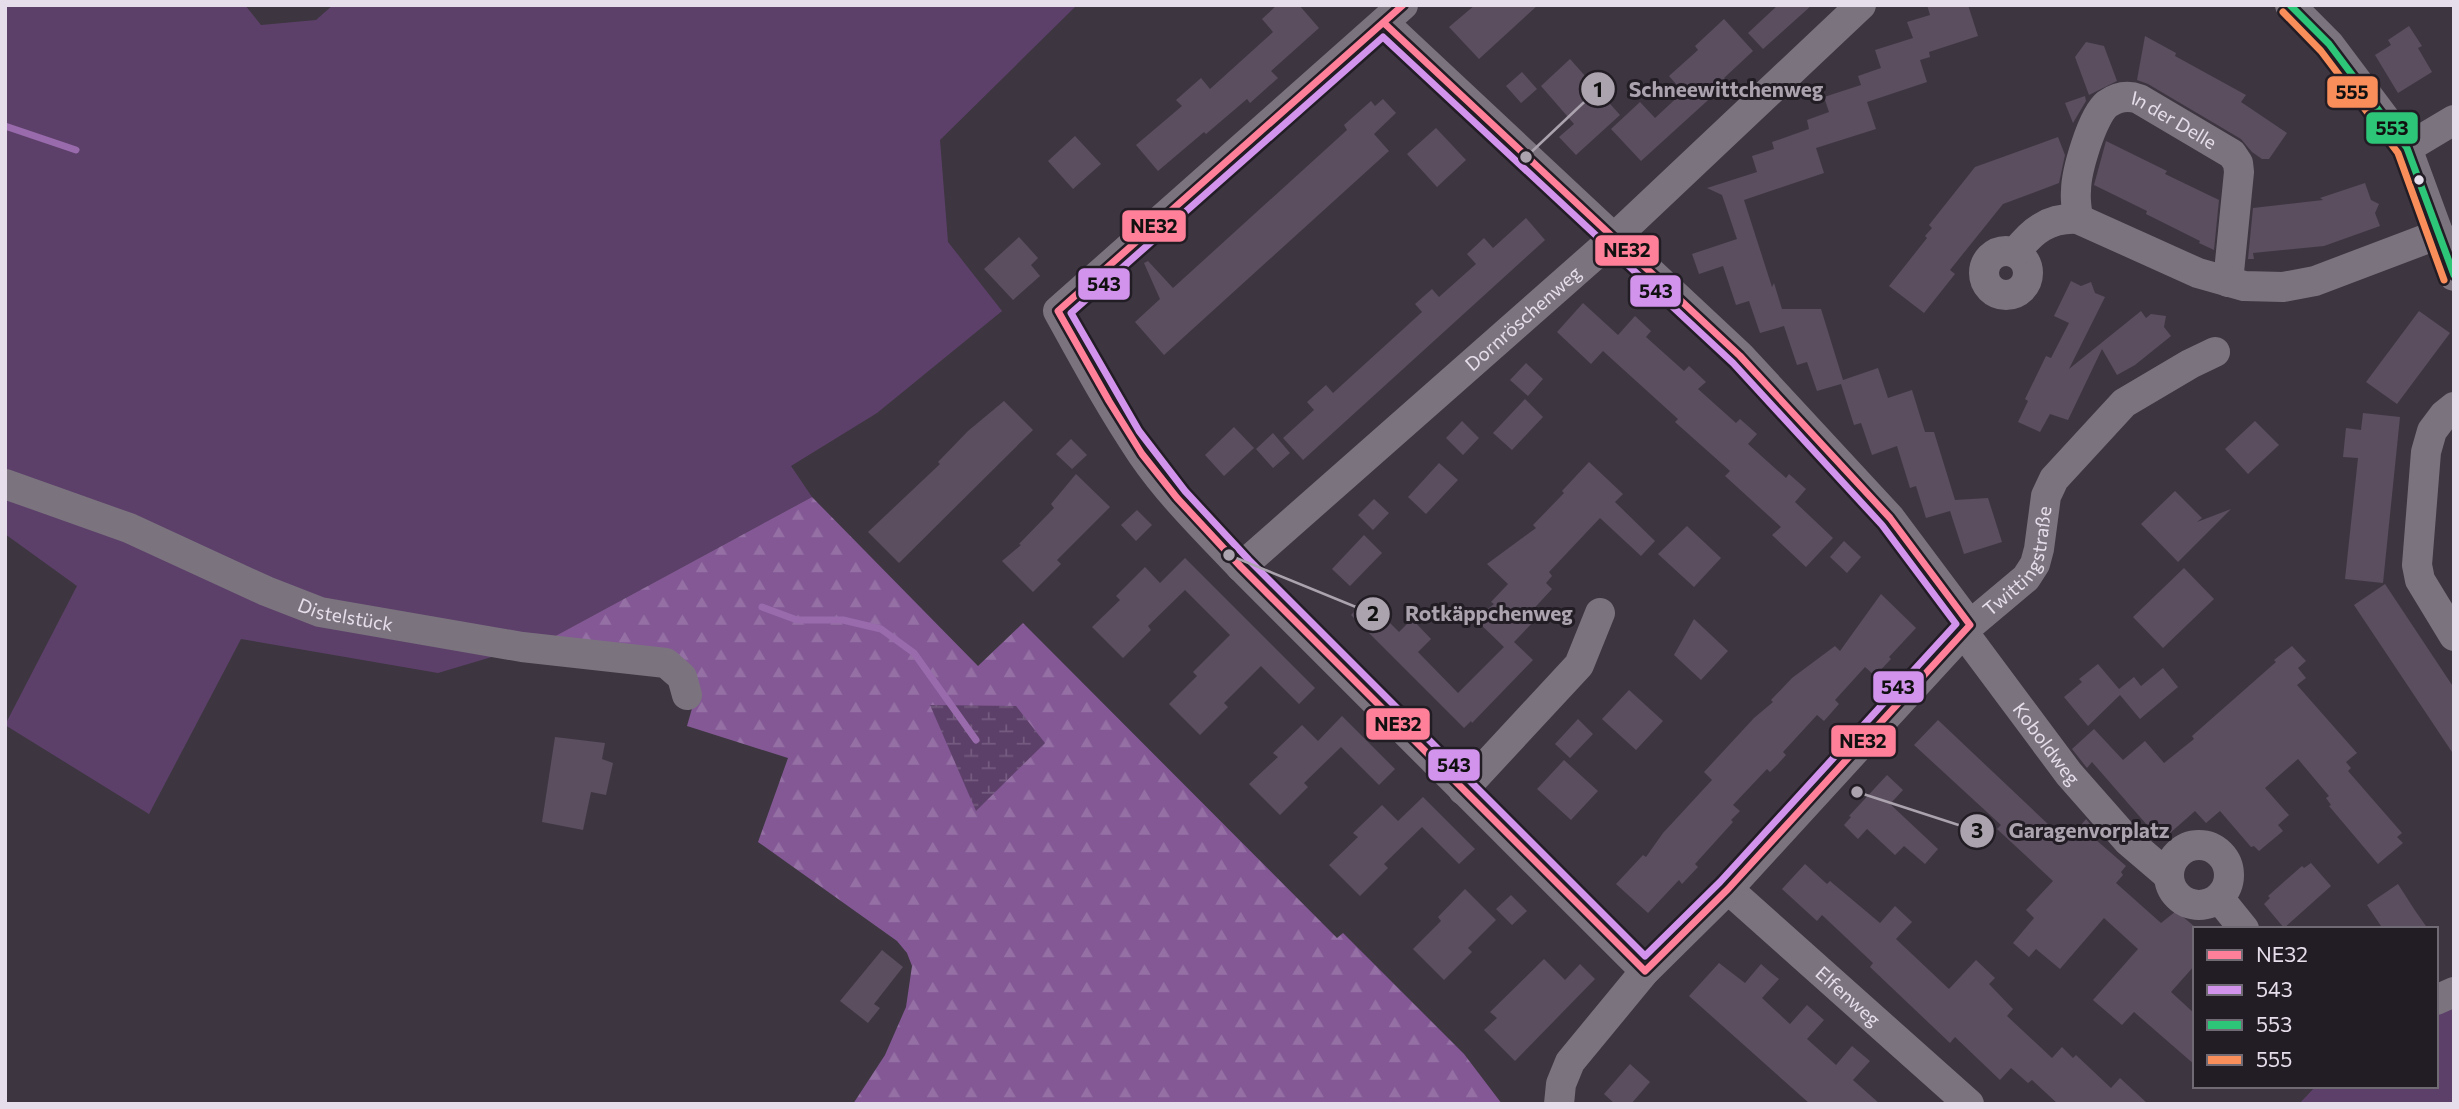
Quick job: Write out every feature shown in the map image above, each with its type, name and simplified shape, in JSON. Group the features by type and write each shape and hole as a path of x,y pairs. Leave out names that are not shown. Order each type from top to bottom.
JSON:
{"street":[{"name":"Dornröschenweg","path":"1241,567 1613,239 1861,5"},
{"path":"2290,5 2329,44 2407,148 2454,276"},
{"name":"Koboldweg","path":"1393,14 1613,239 1749,366 1889,518 2070,774 2128,841 2169,876 2175,892 2188,904 2206,905 2219,898"},
{"path":"1393,14 1058,312 1105,396 1144,456 1241,567 1645,971"},
{"name":"In der Delle","path":"2078,219 2076,191 2080,158 2099,115 2106,105 2120,98 2130,96 2139,99 2232,153 2238,163 2228,282"},
{"path":"2407,148 2454,120"},
{"path":"2015,253 2031,233 2044,225 2064,218 2078,219 2198,273 2244,286 2283,287 2315,281 2439,234"},
{"name":"Twittingstraße","path":"1559,1104 1561,1084 1570,1062 1645,971 1728,889 1967,629 2026,578 2035,564 2039,550 2046,496 2054,479 2124,403 2190,364 2216,352"},
{"path":"2454,407 2432,431 2426,452 2417,565 2420,580 2454,636"},
{"name":"Distelstück","path":"5,484 129,528 266,591 320,612 522,647 666,663 682,677 687,695"},
{"path":"1463,790 1579,665 1600,613"},
{"path":"2169,876 2170,866 2178,853 2189,846 2201,844 2220,852 2228,865 2228,886 2219,898 2242,927"},
{"name":"Elfenweg","path":"1728,889 1969,1104"},
{"path":"2438,999 2454,992"}],"green space":[{"path":"5,5 245,5 261,25 316,20 333,5 1077,5 940,140 948,242 1002,311 877,413 791,466 812,497 548,640 438,673 241,639 149,814 5,725 77,586 5,534"},
{"path":"812,497 978,666 1023,623 1337,938 1343,933 1464,1054 1502,1104 853,1104 885,1055 906,1007 912,966 907,953 897,941 758,842 788,758 687,726 693,705 689,677 548,640"},
{"path":"930,705 1016,706 1045,743 976,811"},
{"path":"2454,998 2454,1104 2299,1104 2314,1088 2438,1088 2438,1005"}],"building":[{"path":"1277,5 1299,5 1319,28 1271,71 1278,78 1250,103 1247,99 1158,171 1136,145 1182,106 1176,100 1201,78 1210,89 1273,32 1262,19"},
{"path":"1475,5 1538,5 1479,59 1449,27"},
{"path":"1778,5 1812,5 1763,49 1748,33"},
{"path":"1927,5 1968,5 1978,36 1929,52 1930,57 1920,60 1927,82 1867,102 1876,129 1816,148 1824,173 1744,200 1772,287 1774,283 1782,309 1821,309 1843,380 1878,368 1888,398 1912,390 1925,432 1934,432 1955,500 1988,498 2002,542 1964,554 1950,511 1926,518 1916,486 1910,488 1897,446 1872,455 1861,423 1854,425 1841,384 1817,391 1807,362 1797,365 1784,326 1760,333 1749,301 1736,305 1723,266 1699,274 1692,254 1737,239 1722,195 1707,188 1757,172 1752,156 1774,149 1772,142 1809,129 1807,120 1829,112 1824,97 1861,85 1858,76 1881,68 1875,50 1913,38 1907,22 1930,15"},
{"path":"1724,19 1753,51 1724,78 1728,82 1641,161 1611,129 1640,102 1655,118 1683,92 1669,76 1698,50 1695,46"},
{"path":"2409,26 2422,46 2418,48 2432,72 2398,93 2375,55 2391,45 2388,40"},
{"path":"2145,36 2176,53 2175,56 2246,95 2241,102 2287,133 2269,159 2262,159 2241,139 2137,80"},
{"path":"2086,42 2104,46 2117,81 2089,95 2075,57"},
{"path":"1570,59 1620,115 1576,155 1559,137 1574,124 1541,86"},
{"path":"1522,72 1537,89 1521,103 1506,86"},
{"path":"2085,96 2086,101 2073,123 2065,103"},
{"path":"1383,99 1396,113 1374,134 1389,151 1164,355 1135,322 1160,299 1144,263 1148,261 1173,288 1347,130 1344,125 1371,101 1375,106"},
{"path":"1436,128 1466,160 1437,187 1407,154"},
{"path":"1075,136 1101,164 1073,189 1048,161"},
{"path":"2058,137 2065,155 2059,183 2003,204 1950,270 1955,274 1924,313 1889,286 1927,238 1925,236 1932,228 1929,225 1975,167"},
{"path":"2106,141 2219,200 2214,250 2146,214 2147,211 2094,185"},
{"path":"2365,183 2371,200 2379,204 2375,213 2380,226 2324,246 2253,253 2254,259 2248,259 2253,208 2323,200 2320,198"},
{"path":"1526,218 1545,240 1303,460 1283,438 1314,410 1307,402 1326,385 1333,393 1422,312 1415,304 1432,289 1439,297 1476,264 1467,254 1484,238 1493,248"},
{"path":"1019,237 1038,258 1031,265 1040,276 1013,300 984,269"},
{"path":"2071,281 2081,286 2091,282 2095,293 2105,297 2069,369 2141,311 2146,318 2151,314 2166,316 2164,327 2171,336 2135,365 2117,375 2102,349 2068,420 2050,414 2040,432 2018,422 2028,401 2025,399 2046,356 2051,358 2069,323 2054,316"},
{"path":"1583,303 1618,335 1635,316 1651,331 1646,337 1684,371 1689,366 1706,382 1698,389 1736,423 1740,419 1757,434 1748,444 1786,478 1789,474 1806,489 1795,502 1833,538 1806,567 1772,535 1781,527 1725,476 1730,471 1675,422 1678,419 1603,351 1591,364 1557,332"},
{"path":"2419,311 2450,333 2397,404 2366,382"},
{"path":"1526,363 1543,379 1528,396 1510,380"},
{"path":"1525,399 1543,417 1512,450 1493,433"},
{"path":"1004,401 1033,430 899,563 868,532 940,464 938,462 968,431"},
{"path":"2363,413 2400,417 2383,583 2345,579 2358,458 2343,457 2346,428 2361,430"},
{"path":"1462,421 1479,438 1463,455 1446,438"},
{"path":"2255,421 2279,445 2248,474 2225,449"},
{"path":"1234,427 1254,448 1224,476 1205,455"},
{"path":"1273,433 1290,453 1273,468 1256,449"},
{"path":"1071,439 1087,455 1072,469 1056,454"},
{"path":"1589,462 1623,494 1615,502 1655,541 1641,556 1600,518 1549,572 1552,576 1546,583 1552,589 1528,615 1534,621 1514,642 1533,660 1464,728 1351,615 1366,599 1399,632 1412,619 1431,639 1418,652 1458,693 1504,647 1475,619 1494,604 1491,602 1508,584 1487,564 1536,528 1533,525"},
{"path":"1439,463 1458,480 1426,514 1408,497"},
{"path":"1076,474 1110,507 1057,560 1061,564 1033,592 1002,561 1021,545 1019,544 1054,508 1051,504"},
{"path":"2175,491 2202,518 2197,522 2231,509 2178,562 2141,524"},
{"path":"1374,499 1389,513 1373,530 1358,515"},
{"path":"1137,510 1152,525 1136,541 1121,525"},
{"path":"1687,526 1721,558 1694,587 1658,554"},
{"path":"1364,535 1382,553 1350,586 1332,569"},
{"path":"1844,541 1861,557 1847,573 1830,557"},
{"path":"1185,558 1315,688 1299,704 1261,666 1224,703 1228,707 1200,735 1169,704 1197,676 1193,672 1230,635 1185,590 1148,626 1151,630 1123,658 1092,627 1120,600 1116,596 1145,567 1160,583"},
{"path":"2184,568 2214,599 2163,648 2133,617"},
{"path":"2385,584 2454,688 2454,755 2354,605"},
{"path":"1881,594 1916,628 1875,676 1865,667 1835,700 1839,704 1824,721 1817,715 1783,752 1786,755 1778,764 1770,772 1767,769 1733,805 1740,811 1695,864 1698,867 1682,884 1679,880 1648,913 1616,884 1643,855 1646,857 1663,833 1712,780 1704,772 1754,718 1773,702 1771,700 1792,678 1835,646 1840,651"},
{"path":"1694,619 1728,651 1701,680 1674,655"},
{"path":"2292,646 2306,661 2298,668 2306,678 2297,685 2357,753 2346,762 2351,768 2348,771 2402,833 2397,837 2403,843 2378,864 2329,806 2331,805 2326,798 2329,796 2298,759 2265,788 2289,815 2278,825 2283,831 2259,851 2254,846 2251,847 2220,811 2206,823 2195,811 2161,841 2092,762 2087,768 2072,749 2094,729 2123,760 2145,741 2164,763 2194,739 2192,736"},
{"path":"2098,664 2119,689 2134,677 2141,686 2163,668 2178,687 2140,719 2120,695 2088,726 2064,697 2082,682 2079,679"},
{"path":"1629,690 1663,721 1636,750 1602,719"},
{"path":"1342,716 1395,769 1379,785 1341,747 1304,783 1308,787 1280,815 1249,784 1278,757 1273,753 1302,725 1318,741"},
{"path":"1578,719 1593,734 1570,758 1555,744"},
{"path":"1938,720 2067,842 2086,819 2099,835 2095,839 2126,866 2116,883 2161,923 2176,911 2195,927 2193,967 2171,992 2193,1012 2193,1063 2134,1012 2122,1025 2093,1000 2138,949 2104,918 2060,969 2036,949 2029,957 2013,943 2034,918 2026,910 2053,881 1997,829 2001,825 1914,745"},
{"path":"555,737 605,743 602,759 613,763 606,795 591,792 583,830 542,822"},
{"path":"1564,760 1598,791 1571,820 1537,789"},
{"path":"1887,775 1903,790 1890,804 1938,849 1925,864 1904,846 1895,855 1867,829 1858,839 1844,825"},
{"path":"1423,797 1475,849 1459,864 1422,827 1384,864 1388,868 1360,896 1329,865 1358,837 1353,833 1382,805 1398,821"},
{"path":"2311,863 2331,886 2283,927 2264,904 2270,898 2268,896 2302,866 2304,868"},
{"path":"1805,864 1827,884 1830,881 1880,923 1895,906 1912,922 1896,939 1949,989 1976,960 1995,978 1989,984 2013,1009 2007,1016 2052,1058 2062,1047 2073,1058 2076,1055 2111,1088 2120,1078 2148,1104 2058,1104 2032,1080 2028,1083 2011,1068 2000,1080 1955,1037 1950,1043 1870,967 1873,963 1822,915 1817,921 1782,889"},
{"path":"2398,884 2427,927 2382,927 2367,905"},
{"path":"1465,889 1496,920 1468,948 1472,952 1444,980 1413,949 1441,921 1438,917"},
{"path":"1511,895 1527,911 1512,925 1496,909"},
{"path":"882,950 903,967 874,1004 880,1008 868,1023 840,1001"},
{"path":"1544,959 1565,980 1580,964 1595,979 1515,1061 1484,1030 1497,1018 1490,1012"},
{"path":"1719,963 1745,983 1761,964 1779,979 1762,998 1790,1024 1807,1005 1824,1020 1807,1039 1836,1065 1852,1046 1870,1061 1853,1080 1880,1104 1810,1104 1689,996"},
{"path":"1630,1064 1650,1082 1631,1104 1615,1104 1604,1094"}],"waterway":[{"path":"5,126 76,150"},
{"path":"762,607 797,620 843,620 881,629 914,653 976,740"}],"transit line":[{"name":"NE32","path":"1384,23 1740,356 1890,518 1970,625 1728,889 1645,971 1241,567 1177,498 1142,454 1058,311 1403,5"},
{"name":"553","path":"2290,5 2329,44 2407,148 2454,275"},
{"name":"555","path":"2283,12 2321,51 2398,153 2444,280"},
{"name":"543","path":"1383,37 1733,363 1882,525 1956,624 1720,882 1645,956 1249,560 1185,491 1139,431 1071,313 1383,37"}],"place":[{"name":"Schneewittchenweg","path":"1526,157"},
{"name":"Rotkäppchenweg","path":"1229,555"},
{"name":"Garagenvorplatz","path":"1857,792"}]}
